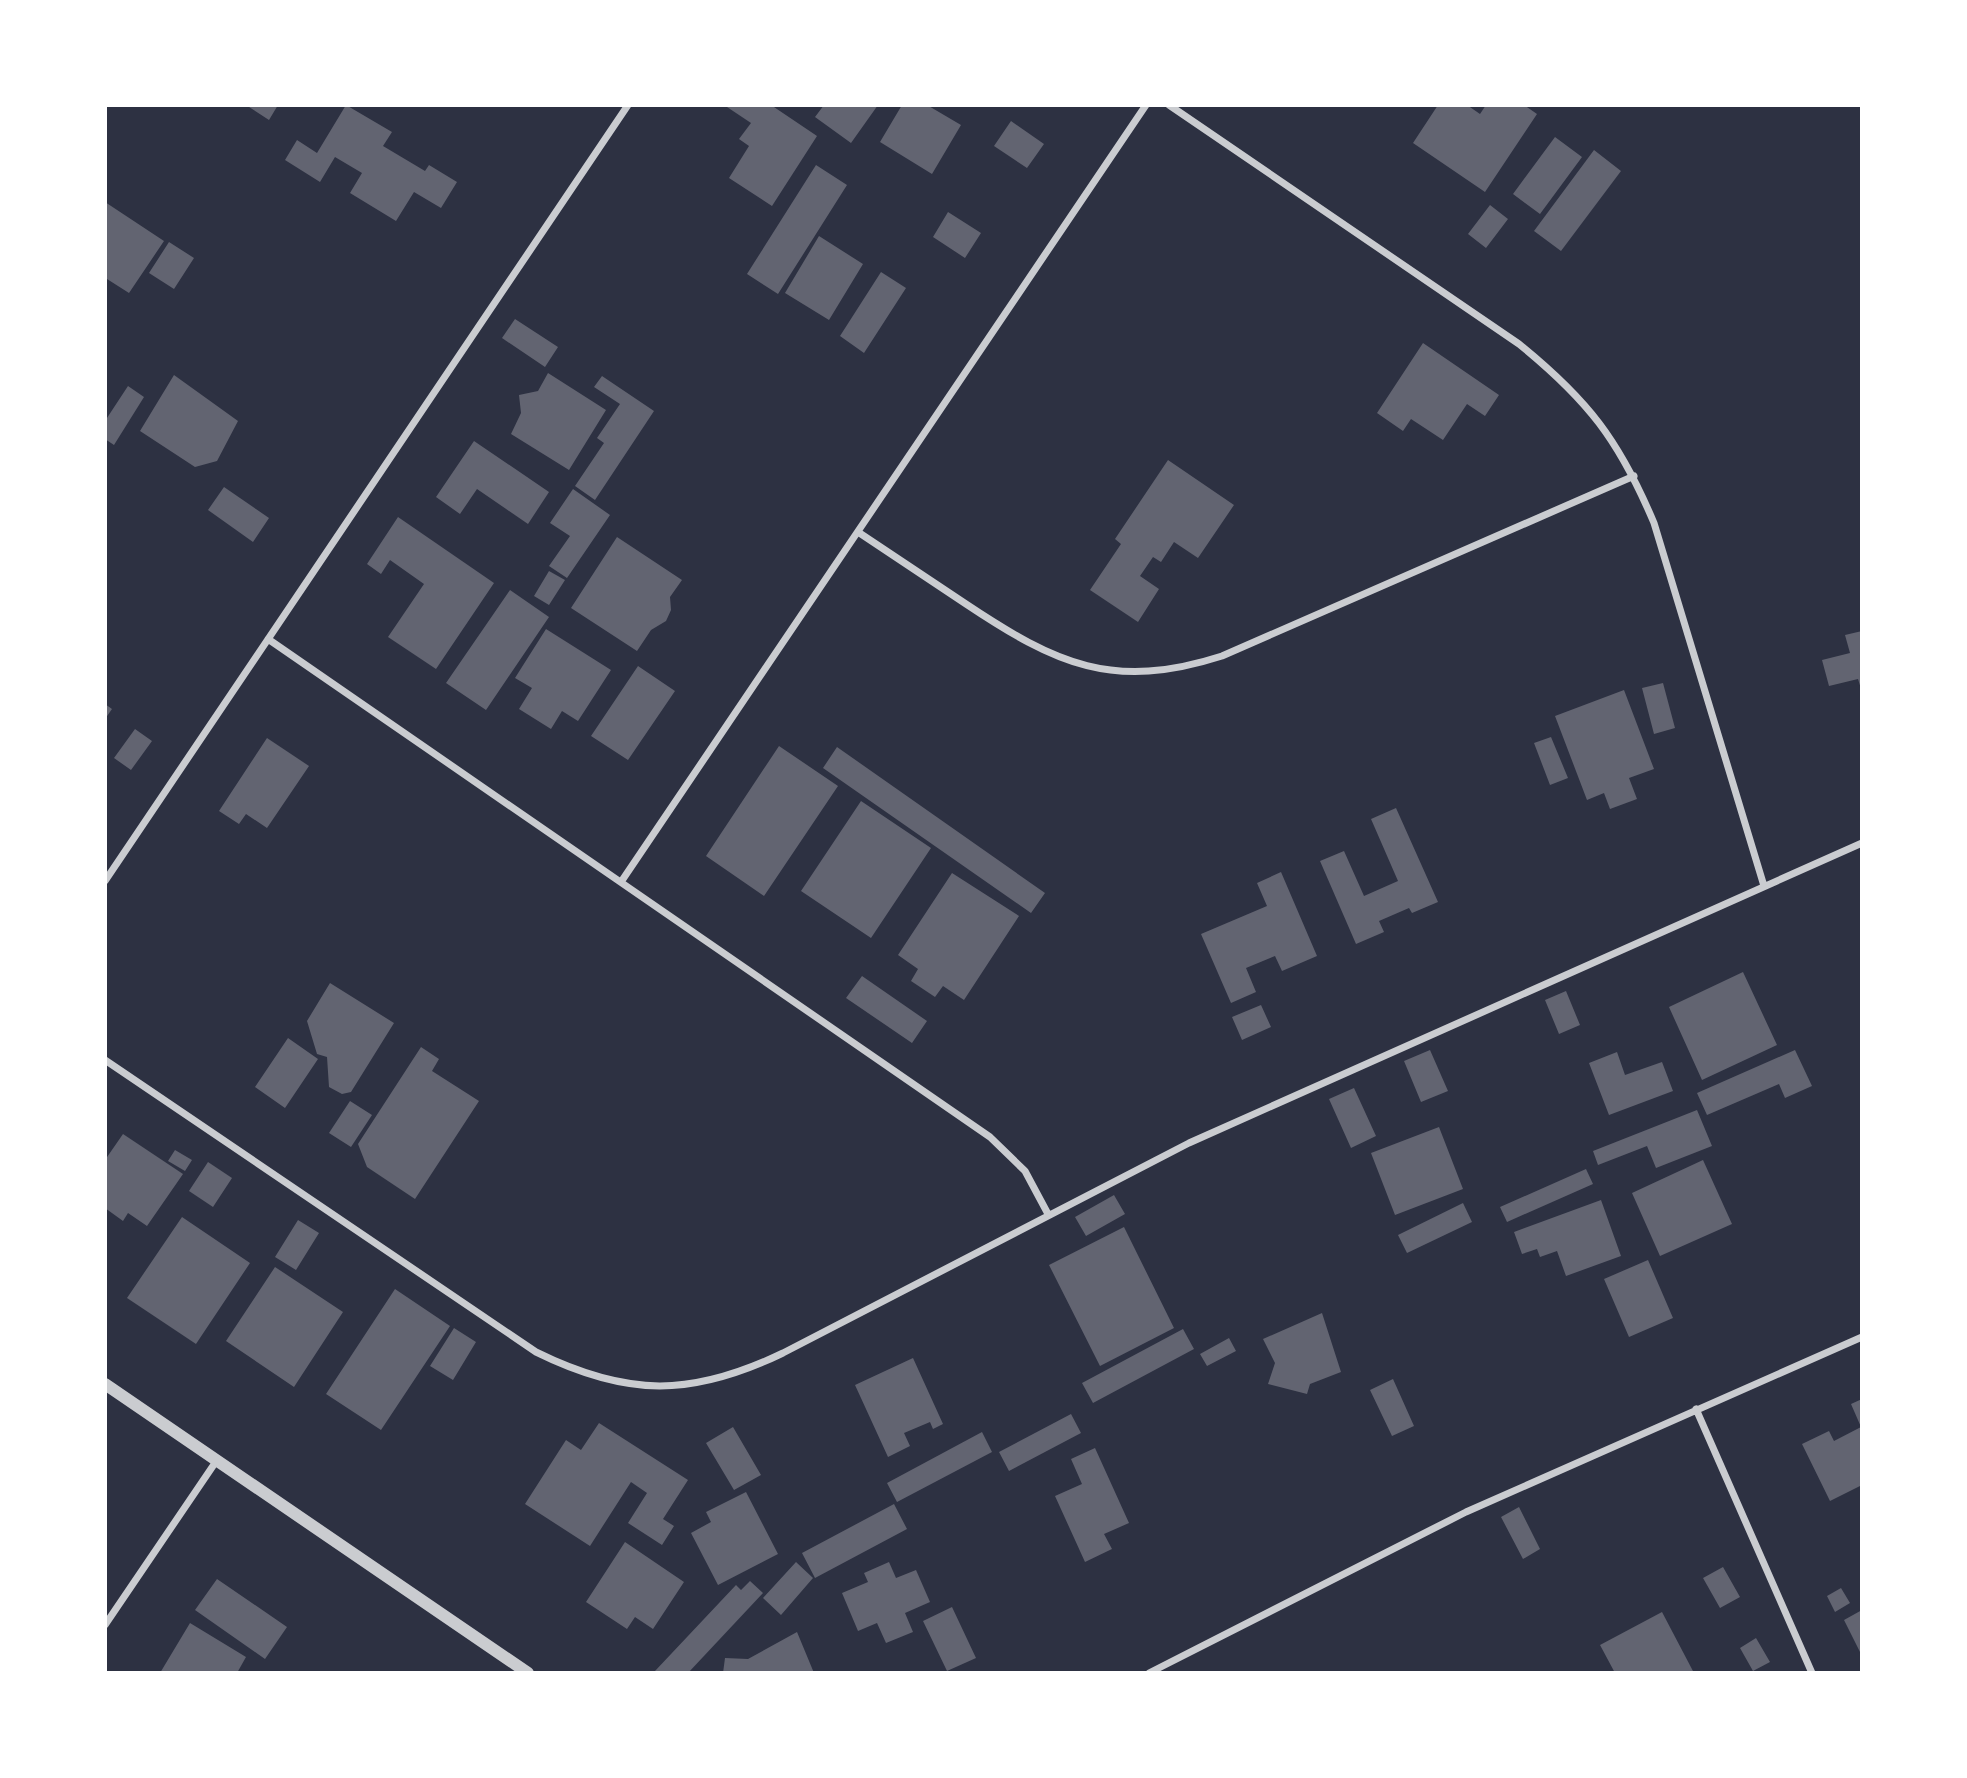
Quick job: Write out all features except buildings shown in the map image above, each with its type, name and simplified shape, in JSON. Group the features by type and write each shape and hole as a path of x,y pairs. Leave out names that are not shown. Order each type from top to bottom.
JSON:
{"street":[{"path":"105,881 628,105"},
{"path":"621,882 1146,105"},
{"path":"1169,105 1519,344 1564,381 1603,425 1634,476 1654,523 1764,886"},
{"path":"858,532 1045,653 1103,670 1164,671 1222,656 1634,476"},
{"path":"268,639 990,1137 1025,1171 1048,1213"},
{"path":"105,1060 536,1352 575,1371 618,1383 673,1386 706,1382 748,1370 1048,1213 1260,1110 1862,843"},
{"path":"1149,1673 1466,1512 1862,1337"},
{"path":"105,1384 528,1673"},
{"path":"1696,1409 1812,1673"},
{"path":"105,1625 217,1460"}]}
